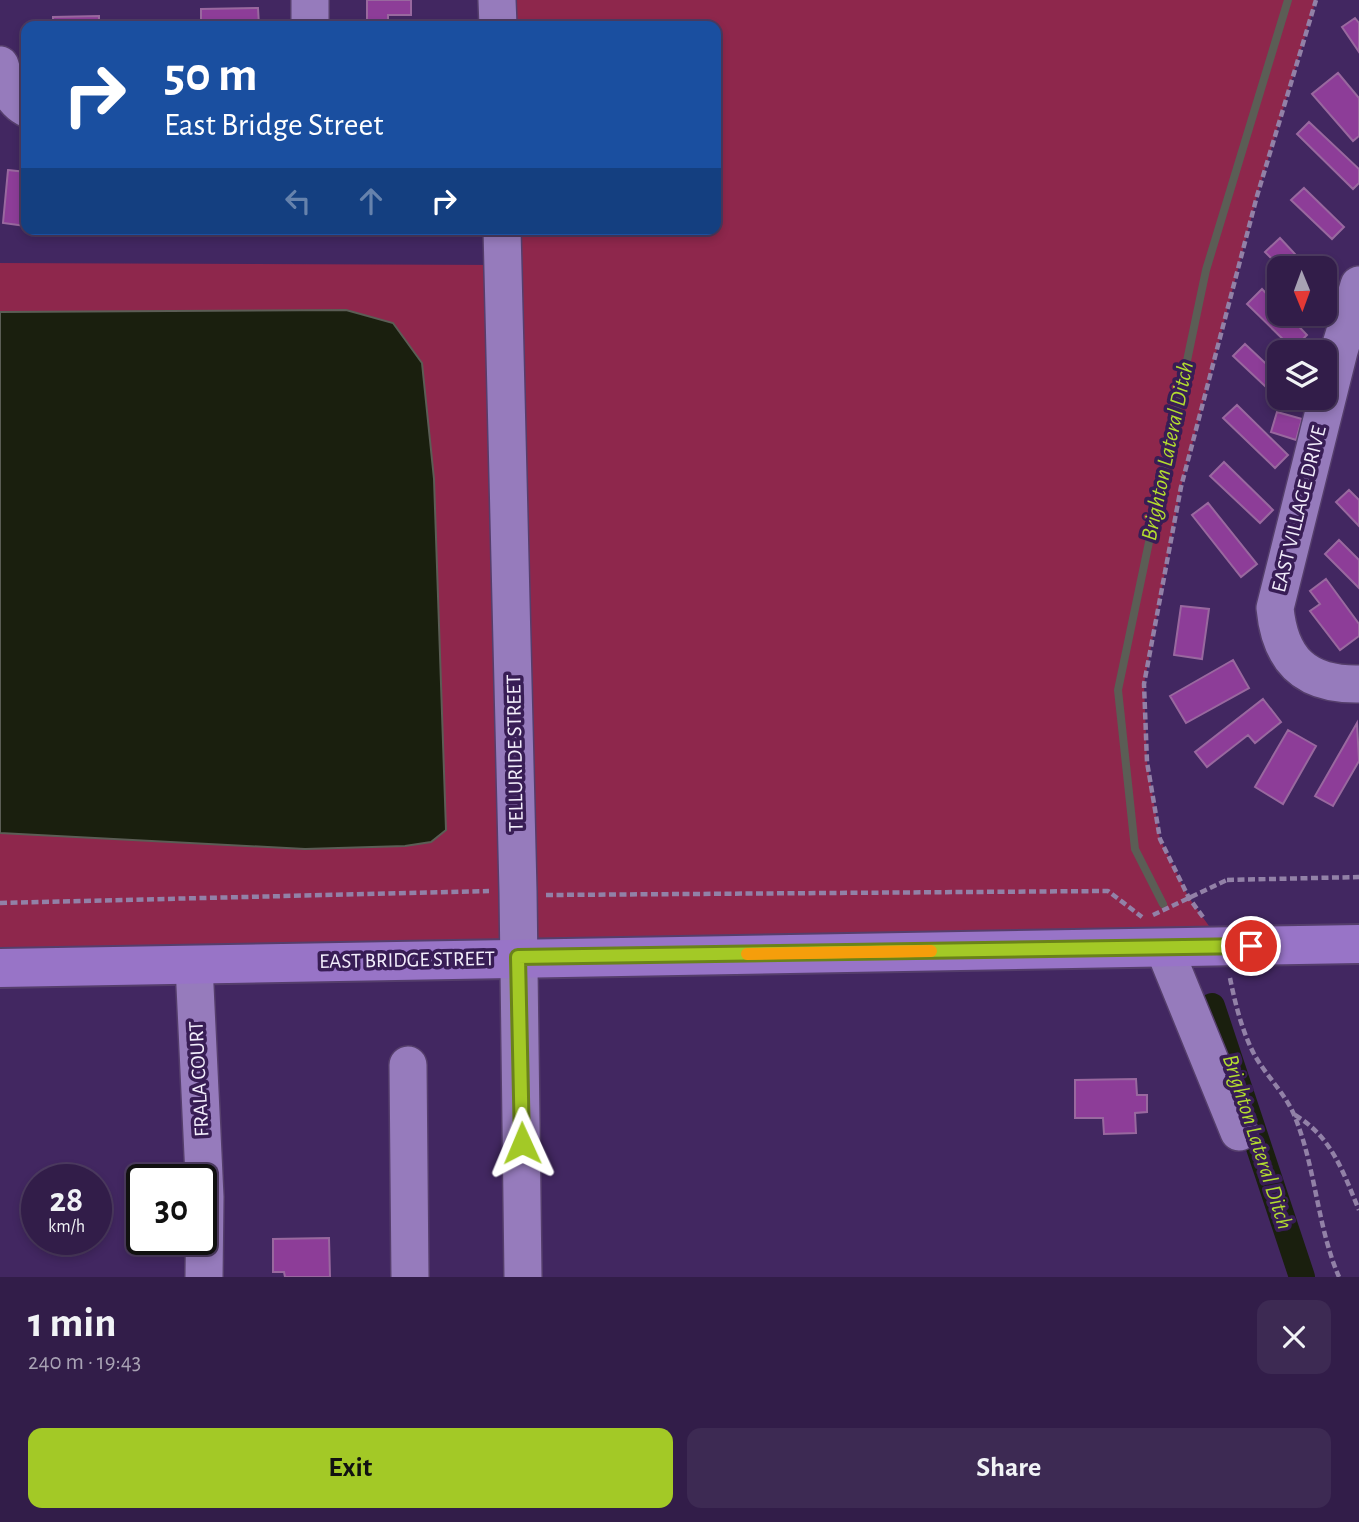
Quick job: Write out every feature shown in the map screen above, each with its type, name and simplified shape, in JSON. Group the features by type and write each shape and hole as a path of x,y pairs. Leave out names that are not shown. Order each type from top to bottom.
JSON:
{"main road":[{"name":"EAST BRIDGE STREET","path":"0,968 1359,944"}],"street":[{"path":"310,0 310,21"},
{"path":"497,0 498,21"},
{"path":"0,65 12,94 21,106"},
{"name":"TELLURIDE STREET","path":"502,235 518,891 523,1277"},
{"name":"EAST VILLAGE DRIVE","path":"1359,285 1339,351 1275,608 1282,646 1300,669 1325,681 1359,684"},
{"path":"1164,948 1239,1132"},
{"name":"FRALA COURT","path":"194,965 205,1197 204,1277"},
{"path":"408,1065 410,1277"}],"path":[{"path":"1316,0 1257,196 1181,487 1144,684 1147,762 1160,839 1189,898 1224,947 1234,999 1254,1054 1294,1114 1306,1149 1328,1250 1339,1277"},
{"path":"0,903 518,891 555,896 1108,891 1144,919 1229,879 1359,877"},
{"path":"1294,1114 1314,1126 1335,1156 1359,1210"}],"shaded area":[{"path":"497,0 1316,0 1257,196 1181,487 1144,684 1147,762 1160,839 1189,898 1224,947 0,968 0,263 503,265 502,235 721,235 721,21 498,21"},
{"path":"346,310 393,323 422,363 434,479 446,830 431,842 405,846 305,849 0,833 0,312"}],"building":[{"path":"367,0 411,0 411,15 388,15 388,21 367,21"},
{"path":"258,8 259,21 201,21 201,9"},
{"path":"99,16 99,21 53,21 53,17"},
{"path":"1355,18 1359,23 1359,52 1342,27"},
{"path":"1338,73 1359,98 1359,136 1353,141 1312,94"},
{"path":"1309,122 1359,169 1359,183 1353,189 1297,134"},
{"path":"8,170 21,171 21,225 3,223"},
{"path":"1304,188 1344,227 1332,239 1291,200"},
{"path":"1280,238 1297,256 1269,256 1265,252"},
{"path":"1262,289 1267,294 1267,324 1247,304"},
{"path":"1269,326 1298,326 1307,335 1302,340 1284,340"},
{"path":"1245,344 1267,365 1267,388 1233,356"},
{"path":"1237,405 1288,455 1275,468 1223,418"},
{"path":"1277,412 1302,419 1296,440 1271,432"},
{"path":"1224,462 1273,510 1260,523 1210,476"},
{"path":"1349,490 1359,500 1359,526 1336,502"},
{"path":"1208,503 1257,564 1241,577 1192,515"},
{"path":"1339,540 1359,560 1359,588 1325,554"},
{"path":"1326,579 1359,624 1359,636 1340,650 1310,611 1320,604 1310,591"},
{"path":"1181,606 1209,609 1202,659 1174,655"},
{"path":"1233,660 1249,688 1186,723 1170,696"},
{"path":"1263,699 1281,722 1255,743 1248,735 1207,767 1195,752"},
{"path":"1357,723 1359,761 1333,806 1315,796"},
{"path":"1288,730 1316,746 1283,804 1255,787"},
{"path":"1136,1079 1137,1095 1147,1095 1147,1112 1135,1113 1136,1133 1104,1134 1103,1118 1075,1118 1075,1080"},
{"path":"329,1238 330,1277 285,1277 284,1272 273,1272 273,1239"}],"waterway":[{"name":"Brighton Lateral Ditch","path":"1163,904 1135,849 1118,690 1206,270 1288,0"},
{"name":"Brighton Lateral Ditch","path":"1212,1006 1302,1277"}],"slow traffic":[{"path":"747,954 931,951"}],"route":[{"path":"522,1143 518,957 1251,946"}]}
